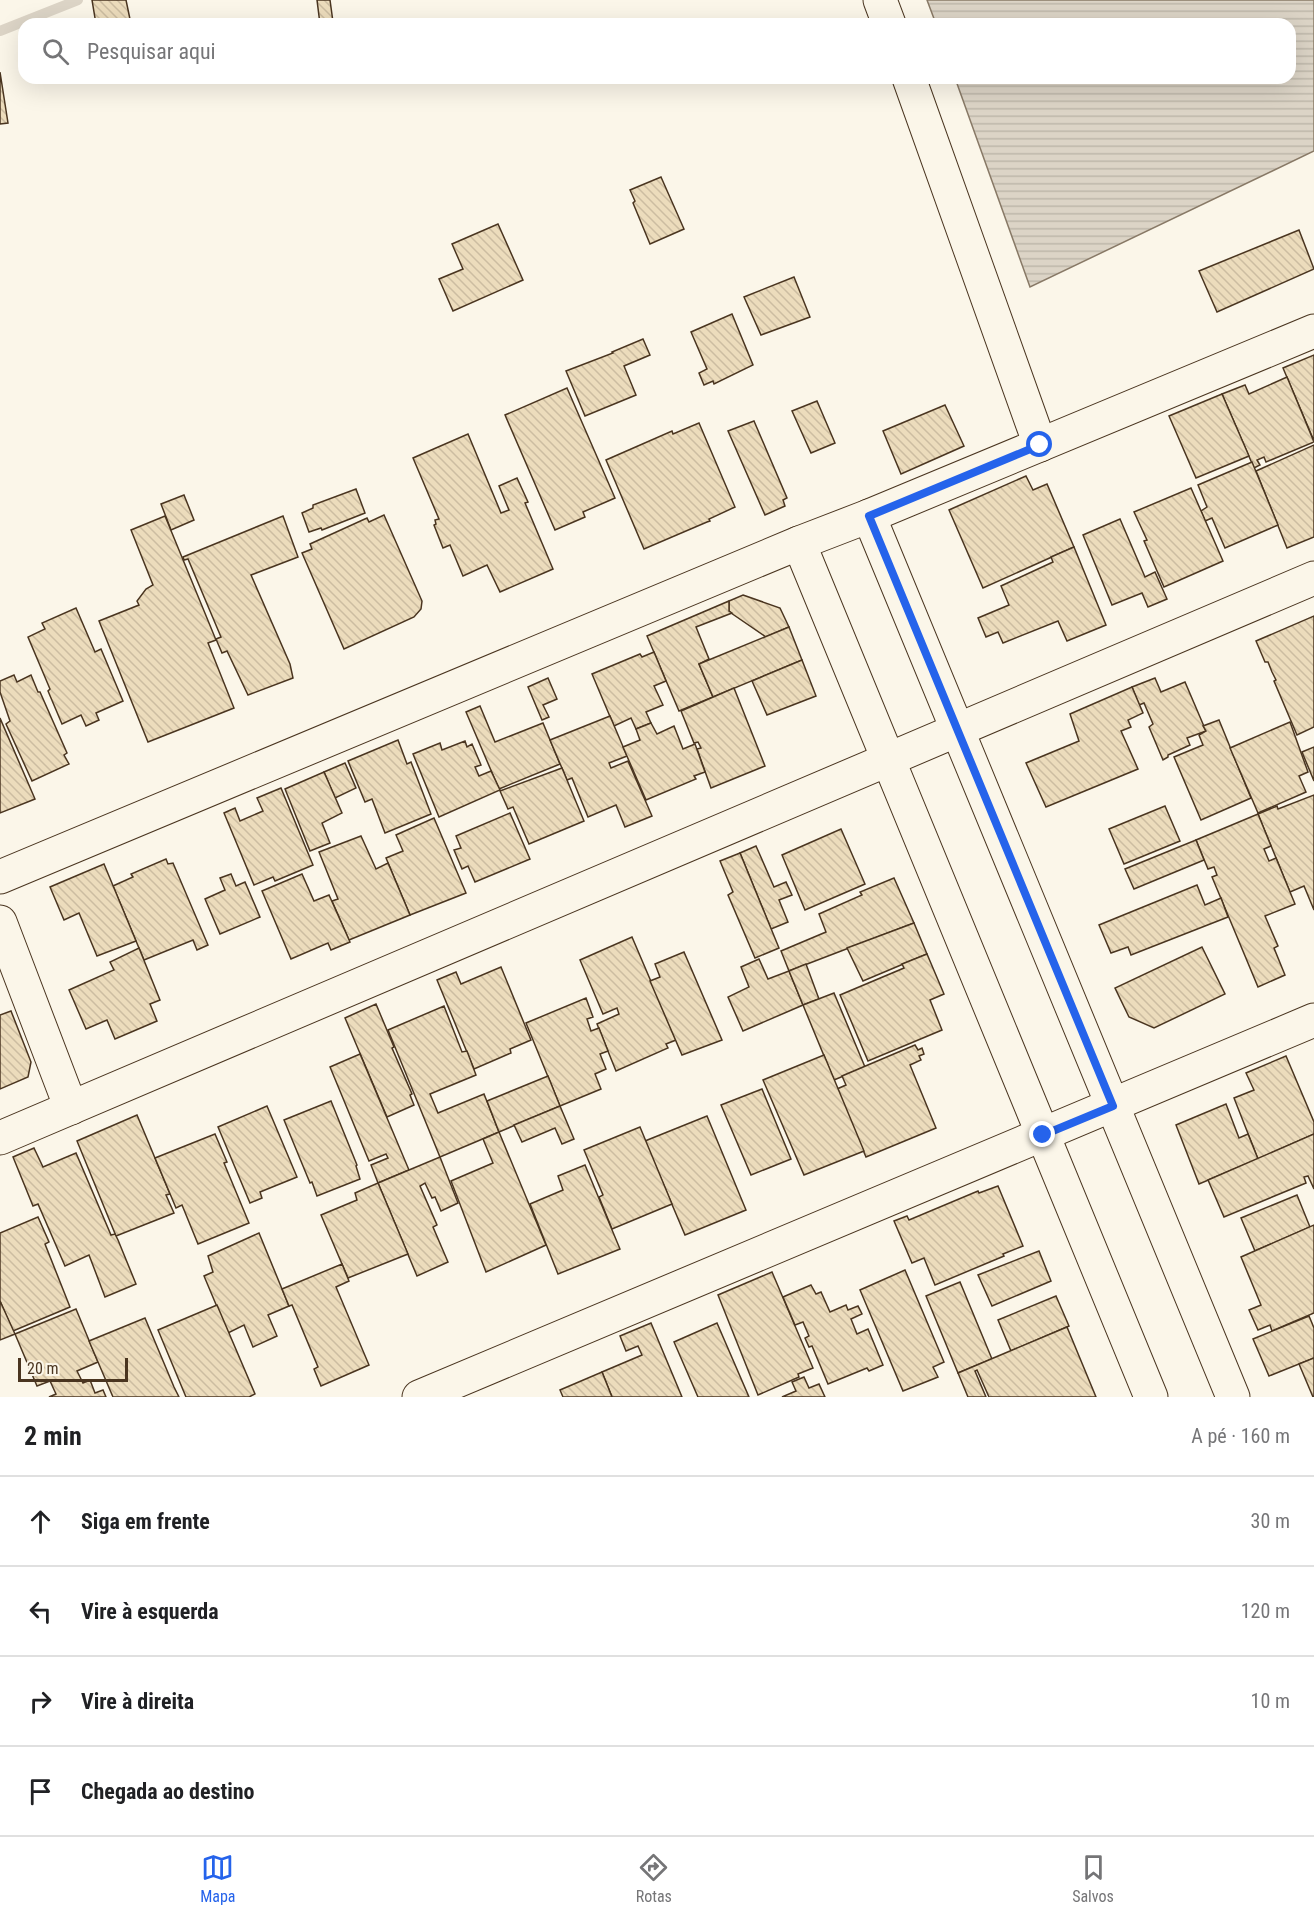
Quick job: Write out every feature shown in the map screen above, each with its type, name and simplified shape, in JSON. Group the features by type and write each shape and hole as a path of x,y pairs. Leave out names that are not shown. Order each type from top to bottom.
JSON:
{"street":[{"path":"880,0 887,18"},
{"path":"911,84 1040,445"},
{"path":"0,877 799,543 1314,331"},
{"path":"869,516 1233,1397"},
{"path":"799,543 1151,1397"},
{"path":"0,1138 1314,578"},
{"path":"0,922 71,1108"},
{"path":"419,1397 1314,1020"}],"shaded area":[{"path":"927,0 1314,0 1314,151 1030,287 957,84 1296,84 1296,18 934,18"}],"building":[{"path":"92,0 126,0 130,18 95,18"},
{"path":"317,0 330,0 332,18 319,18"},
{"path":"0,72 8,123 0,124"},
{"path":"661,177 684,229 650,244 630,190"},
{"path":"498,224 523,280 453,311 439,279 463,269 452,244"},
{"path":"1299,230 1314,269 1217,312 1199,271"},
{"path":"794,277 810,317 761,335 744,297"},
{"path":"732,314 753,365 714,384 713,381 704,385 699,373 707,369 691,332"},
{"path":"643,339 650,355 624,366 636,395 585,416 566,371"},
{"path":"1314,355 1314,441 1283,368"},
{"path":"1287,377 1314,442 1266,462 1264,457 1257,460 1260,465 1254,468 1222,394 1245,385 1249,394"},
{"path":"567,388 615,498 583,512 585,517 555,530 505,415"},
{"path":"1222,394 1249,456 1196,478 1169,416"},
{"path":"817,401 835,443 811,453 792,411"},
{"path":"945,405 964,446 901,474 883,431"},
{"path":"754,421 787,498 783,500 785,506 765,515 728,431"},
{"path":"699,423 735,507 709,519 710,521 644,549 606,460 672,431 673,434"},
{"path":"468,434 501,513 509,510 499,486 517,478 553,569 500,592 487,565 463,576 450,545 443,548 434,525 435,520 439,519 413,458"},
{"path":"1314,445 1314,537 1287,548 1256,471"},
{"path":"1252,462 1278,525 1225,548 1212,518 1205,521 1201,511 1207,507 1198,485"},
{"path":"1026,476 1033,490 1047,484 1074,547 983,588 949,510"},
{"path":"1191,488 1223,561 1164,587 1134,512"},
{"path":"356,489 365,513 322,530 321,528 309,532 302,513 313,508 313,505"},
{"path":"184,495 194,520 171,530 161,504"},
{"path":"384,515 422,601 421,609 414,617 344,649 302,553 312,549 310,544 367,518 369,522"},
{"path":"165,516 216,640 208,643 234,708 148,742 99,621 139,605 137,601 146,589 153,585 131,530"},
{"path":"283,516 298,557 251,575 290,664 293,678 248,695 227,651 222,653 216,639 221,637 188,559 184,560 183,557"},
{"path":"1120,519 1145,577 1155,572 1167,599 1148,607 1142,593 1112,605 1083,535"},
{"path":"1074,547 1106,625 1067,641 1058,621 1003,643 998,632 986,637 978,618 1009,605 1001,586 1053,562 1051,557"},
{"path":"743,595 780,608 789,627 766,637 731,613 729,601"},
{"path":"729,601 729,611 732,613 696,627 709,659 699,664 713,697 679,711 647,636"},
{"path":"76,608 95,652 101,649 123,701 96,713 99,720 86,726 81,715 62,724 28,637 45,629 42,623"},
{"path":"1314,616 1314,727 1297,735 1274,681 1276,680 1256,641"},
{"path":"789,627 802,660 713,697 699,664"},
{"path":"654,652 666,681 654,686 663,705 646,712 651,723 636,729 631,718 614,726 592,674 640,654 642,657"},
{"path":"802,660 816,696 767,715 752,681"},
{"path":"14,675 17,682 31,675 67,753 64,755 69,764 32,781 6,724 10,721 0,692 0,681"},
{"path":"548,678 557,699 543,705 549,717 542,720 528,687"},
{"path":"1155,678 1161,692 1185,682 1206,731 1187,738 1190,745 1168,755 1163,760 1149,727 1153,724 1144,703 1139,705 1132,687"},
{"path":"1132,687 1143,713 1128,720 1131,727 1121,731 1138,769 1046,807 1026,763 1079,741 1070,714"},
{"path":"734,688 765,766 711,788 697,749 701,748 698,742 694,743 681,711"},
{"path":"480,706 495,742 543,723 560,764 499,789 466,712"},
{"path":"610,716 627,756 609,763 611,768 628,761 652,816 625,827 616,805 588,817 572,778 567,780 550,740"},
{"path":"0,718 35,799 0,813"},
{"path":"1219,720 1251,798 1201,820 1174,757 1203,745 1199,735 1206,731 1203,726"},
{"path":"1290,722 1308,772 1299,776 1306,792 1258,813 1230,748"},
{"path":"651,723 657,734 674,726 683,749 695,744 705,772 694,776 696,779 646,800 623,747 640,740 636,729"},
{"path":"398,740 407,764 411,762 431,814 385,833 372,799 365,802 348,761"},
{"path":"465,741 467,747 472,744 481,765 475,767 479,776 491,771 500,790 439,817 413,754 440,743 442,750"},
{"path":"1314,747 1314,781 1302,752"},
{"path":"345,763 356,788 335,798 324,772"},
{"path":"562,768 584,821 529,844 513,807 508,809 500,791"},
{"path":"324,772 342,813 322,823 330,843 310,851 285,789"},
{"path":"281,788 313,865 275,881 273,877 254,885 224,813 235,808 240,821 263,811 257,798"},
{"path":"1314,795 1314,910 1304,886 1290,892 1258,814"},
{"path":"1165,806 1180,841 1124,864 1109,829"},
{"path":"510,813 530,859 475,882 468,866 462,869 454,850 461,848 456,836"},
{"path":"1258,814 1271,846 1264,849 1269,861 1276,858 1295,904 1265,916 1278,946 1274,948 1285,975 1258,987 1212,877 1217,875 1214,867 1208,869 1196,840"},
{"path":"434,818 466,893 410,915 386,858 403,851 396,835"},
{"path":"841,829 865,884 805,910 782,855"},
{"path":"361,836 376,869 388,863 410,915 349,940 332,901 338,899 319,852"},
{"path":"1196,840 1204,860 1134,889 1125,869"},
{"path":"756,846 774,887 786,882 792,895 779,900 788,922 771,929 740,853"},
{"path":"740,853 779,948 755,958 728,895 733,892 720,861"},
{"path":"166,859 168,864 173,863 208,945 197,950 193,940 144,960 113,886 133,877 131,874"},
{"path":"104,864 136,941 97,956 79,913 64,920 50,887"},
{"path":"231,874 236,886 245,882 260,917 220,934 205,899 225,890 220,878"},
{"path":"302,874 314,901 329,895 350,942 331,950 328,943 291,959 262,891"},
{"path":"894,878 914,923 789,971 781,951 826,932 819,914 862,895 860,892"},
{"path":"1197,885 1205,905 1221,898 1228,917 1131,955 1128,947 1111,953 1099,925"},
{"path":"914,923 927,954 863,981 847,948"},
{"path":"632,937 676,1040 666,1044 668,1048 616,1071 597,1024 619,1014 617,1008 603,1014 580,960"},
{"path":"1202,947 1225,994 1154,1028 1129,1017 1115,988"},
{"path":"139,948 160,1000 150,1004 157,1021 115,1039 107,1020 86,1029 69,990 114,970 110,962"},
{"path":"684,952 722,1040 682,1055 650,981 660,977 655,964"},
{"path":"927,954 944,994 930,1000 942,1030 868,1061 840,995 904,968 902,964"},
{"path":"759,959 768,979 789,971 803,1005 743,1031 728,997 749,987 741,967"},
{"path":"806,964 819,999 803,1005 789,971"},
{"path":"501,967 531,1040 510,1049 511,1053 474,1069 437,980 456,972 461,984"},
{"path":"834,993 865,1067 834,1080 803,1005"},
{"path":"586,998 593,1017 587,1019 591,1031 599,1028 608,1051 600,1054 606,1069 595,1074 601,1089 560,1106 526,1023"},
{"path":"376,1004 412,1094 410,1095 414,1105 387,1117 345,1018"},
{"path":"444,1006 462,1052 467,1051 476,1075 430,1094 438,1113 484,1094 499,1132 440,1157 388,1030"},
{"path":"11,1011 31,1062 28,1077 0,1089 0,1015"},
{"path":"915,1045 918,1050 922,1048 924,1054 919,1056 921,1060 910,1065 936,1128 866,1157 837,1089 846,1085 842,1076"},
{"path":"360,1054 409,1170 378,1183 371,1165 388,1158 386,1154 369,1161 330,1067"},
{"path":"824,1055 864,1151 804,1175 763,1080"},
{"path":"1286,1056 1314,1122 1314,1134 1258,1159 1234,1098 1254,1090 1246,1073"},
{"path":"548,1076 560,1106 499,1132 487,1101"},
{"path":"762,1089 791,1159 751,1175 721,1105"},
{"path":"331,1101 357,1165 360,1179 317,1196 284,1120"},
{"path":"1226,1104 1239,1138 1248,1134 1258,1159 1199,1184 1176,1125"},
{"path":"267,1106 297,1177 260,1192 262,1198 250,1203 218,1127"},
{"path":"560,1106 574,1139 562,1144 555,1128 522,1142 514,1125"},
{"path":"137,1115 170,1194 166,1195 174,1213 116,1236 77,1141"},
{"path":"707,1116 746,1210 685,1235 645,1141"},
{"path":"640,1127 672,1204 612,1229 599,1197 603,1195 584,1150"},
{"path":"499,1132 546,1245 486,1272 451,1181 493,1163 483,1139"},
{"path":"215,1134 227,1162 224,1163 249,1223 198,1244 182,1205 176,1208 155,1158"},
{"path":"1314,1134 1314,1189 1308,1176 1304,1177 1306,1183 1224,1217 1208,1180"},
{"path":"34,1148 43,1167 76,1153 111,1235 115,1234 136,1284 105,1297 89,1255 65,1266 38,1204 33,1206 13,1157"},
{"path":"440,1157 458,1203 441,1211 425,1183 420,1186 437,1225 433,1227 448,1262 417,1276 378,1183"},
{"path":"585,1165 620,1249 558,1274 530,1204 563,1190 558,1176"},
{"path":"378,1183 408,1254 348,1278 321,1215 357,1200 355,1193"},
{"path":"998,1186 1023,1246 935,1285 924,1258 912,1263 894,1221 907,1216 909,1220 978,1191 979,1193"},
{"path":"1297,1195 1310,1227 1255,1251 1241,1218"},
{"path":"38,1217 49,1242 45,1244 70,1307 13,1331 0,1301 0,1233"},
{"path":"1314,1225 1314,1313 1272,1331 1270,1325 1258,1330 1249,1310 1261,1305 1241,1257"},
{"path":"259,1233 289,1306 268,1315 277,1336 253,1347 244,1325 228,1333 204,1276 213,1272 208,1256"},
{"path":"1039,1251 1051,1281 992,1306 978,1275"},
{"path":"342,1264 349,1281 336,1287 369,1365 321,1386 314,1369 318,1367 292,1305 289,1306 282,1289"},
{"path":"905,1270 944,1362 933,1367 938,1377 903,1391 860,1290"},
{"path":"772,1272 813,1368 798,1374 799,1377 758,1395 718,1295"},
{"path":"960,1282 992,1359 958,1373 926,1296"},
{"path":"811,1285 816,1294 821,1292 830,1312 846,1305 848,1310 858,1306 862,1314 851,1319 857,1334 868,1329 883,1365 869,1371 867,1368 828,1384 812,1346 809,1347 805,1338 809,1336 803,1322 795,1325 783,1297"},
{"path":"1056,1296 1069,1326 1011,1351 998,1320"},
{"path":"0,1301 15,1334 0,1340"},
{"path":"217,1305 255,1394 249,1397 186,1397 158,1330"},
{"path":"76,1309 98,1362 77,1371 83,1383 90,1380 95,1393 103,1390 106,1397 49,1397 56,1394 50,1381 37,1386 15,1334"},
{"path":"1309,1316 1314,1328 1314,1358 1269,1376 1253,1339"},
{"path":"145,1318 179,1397 113,1397 89,1341"},
{"path":"651,1323 682,1397 612,1397 602,1372 642,1355 638,1346 626,1351 620,1336"},
{"path":"717,1323 749,1397 698,1397 674,1342"},
{"path":"1067,1327 1096,1397 989,1397 977,1370 975,1371 986,1397 968,1397 958,1373"},
{"path":"1314,1358 1314,1397 1313,1397 1299,1364"},
{"path":"602,1372 612,1397 563,1397 560,1390"},
{"path":"804,1377 809,1388 819,1384 825,1397 782,1397 796,1391 792,1382"}],"waterway":[{"path":"33,18 78,0"},
{"path":"0,31 18,24"}],"route":[{"path":"1040,445 869,516 1113,1106 1043,1135"}]}
